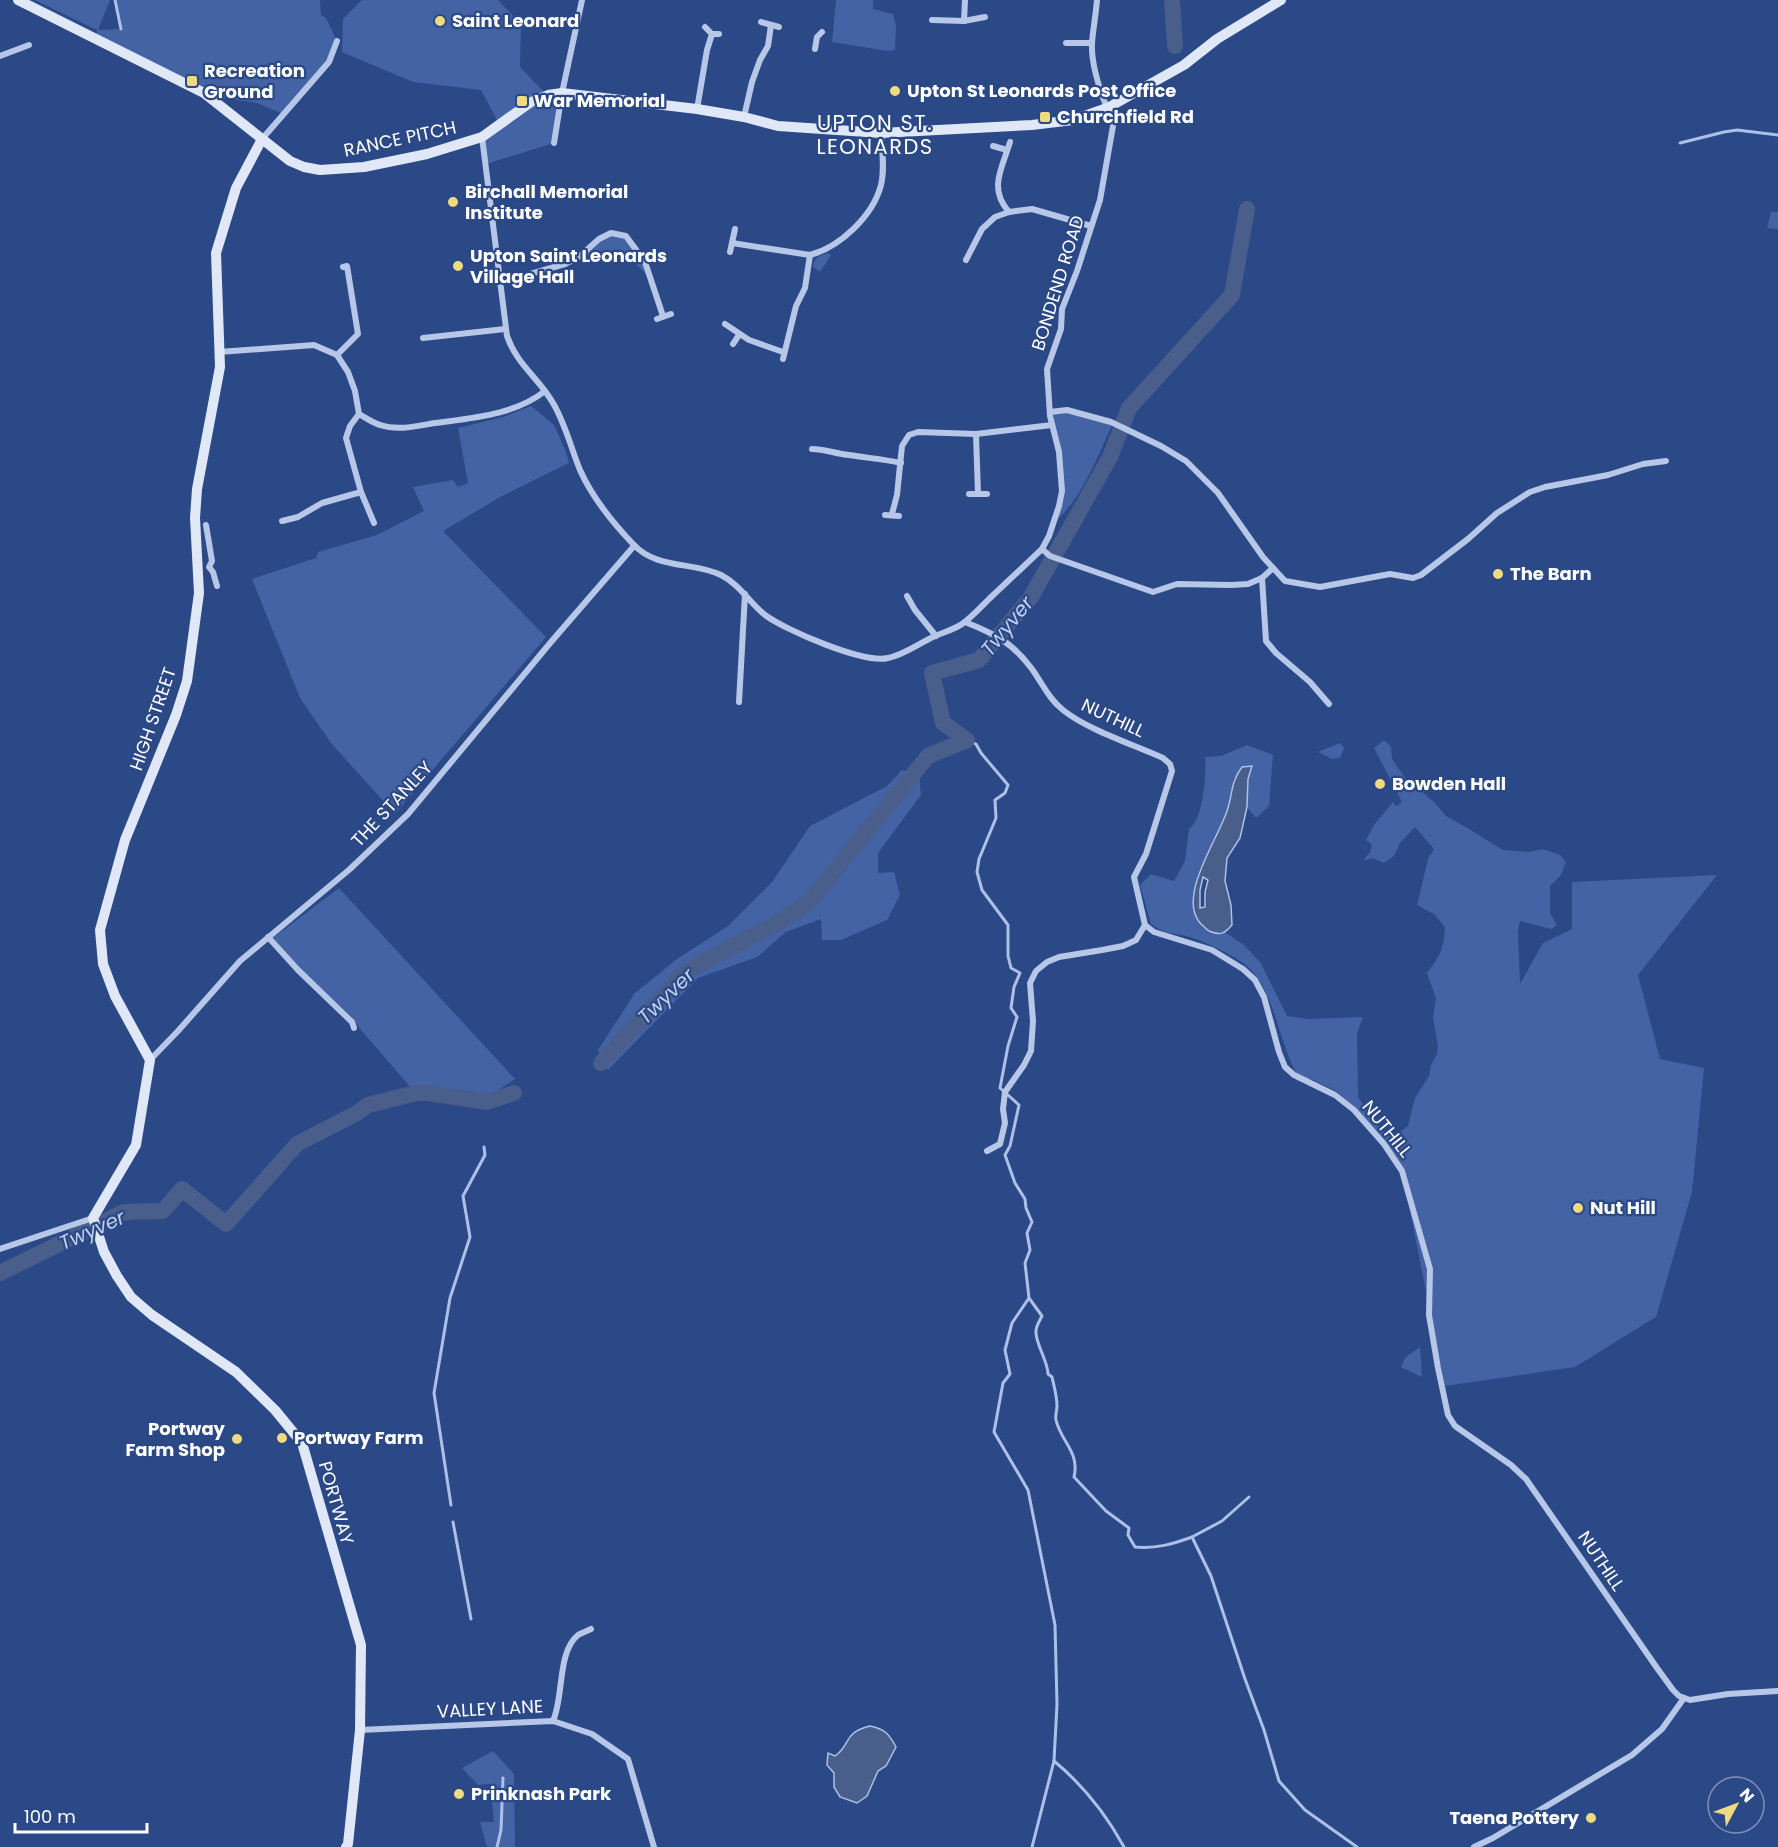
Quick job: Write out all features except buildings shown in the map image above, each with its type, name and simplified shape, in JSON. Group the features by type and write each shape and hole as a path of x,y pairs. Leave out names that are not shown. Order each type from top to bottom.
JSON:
{"street":[{"name":"RANCE PITCH","path":"18,0 204,93 290,161 320,170 364,167 395,161 482,137 531,102 548,95 562,93"},
{"path":"554,143 582,0"},
{"path":"964,21 965,0"},
{"name":"BONDEND ROAD","path":"482,137 505,329 517,359 545,392 559,415 582,473 594,495 634,546 646,556 662,562 707,570 722,576 734,584 772,620 826,645 864,658 888,658 903,653 965,622 1041,549 1049,536 1059,506 1062,490 1059,452 1050,412 1047,369 1060,329 1062,309 1100,200 1113,126 1109,107 1100,91 1093,56 1092,43 1097,0"},
{"path":"562,93 697,109 744,117 778,126 881,133 1032,125 1072,120 1109,107 1184,65 1217,39 1281,0"},
{"path":"932,20 964,21 985,17"},
{"path":"761,22 779,27"},
{"path":"744,117 752,82 768,46 771,25"},
{"path":"697,109 707,50 715,34 705,27"},
{"path":"815,49 817,37 822,32"},
{"path":"262,139 329,62 337,41"},
{"path":"1066,43 1092,43"},
{"path":"0,56 29,45"},
{"path":"732,243 810,255 824,251 843,239 875,199 882,171 881,133"},
{"name":"HIGH STREET","path":"150,1060 115,996 103,964 100,930 125,840 176,715 187,681 199,593 195,518 196,489 220,368 216,253 236,188 262,139"},
{"path":"1009,212 999,197 997,186 1010,142"},
{"path":"993,146 1007,150"},
{"path":"959,253 967,258 982,229 995,217 1009,212 1032,209 1091,226"},
{"path":"730,252 735,229"},
{"path":"499,283 565,264 580,256 599,238 611,233 626,236 645,262 660,318 671,314"},
{"path":"725,324 739,335 783,355 796,306 805,288 810,255"},
{"path":"337,355 358,334 348,266 343,267"},
{"path":"423,338 505,329"},
{"path":"733,344 739,335"},
{"path":"219,352 315,345 337,355 356,391 359,414 350,426 346,438 360,492 374,523"},
{"path":"359,414 380,425 401,428 475,418 534,400 545,392"},
{"path":"1050,412 1067,410 1111,422 1186,461 1218,493 1263,557 1285,580 1320,587 1390,574 1413,578 1421,575 1504,508 1530,492 1608,475 1643,464 1666,461"},
{"path":"899,516 888,515 897,495 902,446 909,435 918,432 976,434 1052,425"},
{"path":"976,434 978,494"},
{"path":"823,449 825,441"},
{"path":"812,449 875,457 901,463"},
{"path":"282,521 298,517 322,503 360,492"},
{"path":"969,494 987,494"},
{"path":"206,525 212,561 209,567"},
{"name":"THE STANLEY","path":"150,1060 240,961 350,869 408,814 543,651 634,546"},
{"path":"1041,549 1050,556 1153,592 1177,584 1248,584 1262,578 1273,568"},
{"path":"197,568 209,567"},
{"path":"209,567 217,586"},
{"path":"1262,578 1266,641 1276,653 1310,682 1329,704"},
{"path":"740,702 745,594"},
{"path":"907,596 911,605 936,636"},
{"name":"NUTHILL","path":"965,622 994,633 1015,650 1032,669 1055,703 1065,712 1081,722 1163,758 1170,764 1172,771 1146,854 1134,877 1145,925 1154,932 1212,950 1243,969 1255,980 1264,997 1285,1067 1294,1075 1335,1095 1354,1110 1384,1144 1402,1171 1430,1269 1429,1315 1448,1415 1455,1426 1511,1464 1526,1479 1657,1668 1673,1690 1684,1698"},
{"path":"987,1151 1000,1144 1005,1123 1005,1092 1031,1051 1033,1021 1030,983 1036,971 1047,962 1059,957 1123,946 1136,940 1145,925"},
{"path":"268,937 298,970 352,1022 354,1028"},
{"path":"0,1249 94,1223 136,1145 150,1060"},
{"name":"PORTWAY","path":"94,1223 104,1252 131,1297 152,1315 236,1372 275,1410 302,1443 361,1645 360,1730 346,1847"},
{"path":"553,1721 558,1711 569,1646 578,1635 591,1629"},
{"path":"1474,1847 1632,1755 1662,1729 1684,1698 1690,1700 1728,1694 1778,1691"},
{"name":"VALLEY LANE","path":"360,1730 553,1721 592,1734 628,1759 654,1847"}],"shaded area":[{"path":"35,0 110,0 98,30 121,29 115,0 320,0 321,15 326,18 337,41 329,62 283,114 257,103 208,96 96,40 97,30"},
{"path":"362,0 498,0 521,24 520,67 547,95 562,93 554,143 486,164 483,143 499,124 481,90 413,82 342,52 343,19"},
{"path":"836,0 873,0 873,9 893,14 896,25 895,50 888,51 832,42"},
{"path":"1771,212 1778,212 1778,229 1767,228"},
{"path":"611,233 626,236 645,262 647,276 635,263 619,253 607,251 589,257 580,256"},
{"path":"828,253 831,255 820,272 813,267 814,261"},
{"path":"531,406 554,425 569,463 502,496 443,531 546,637 395,814 331,743 300,698 252,579 316,558 318,552 377,535 424,511 413,487 453,480 458,487 468,483 458,428 503,417"},
{"path":"1067,410 1112,425 1081,489 1073,502 1055,521 1060,480 1058,452 1050,412"},
{"path":"1384,740 1391,747 1392,759 1405,778 1433,801 1446,816 1503,850 1529,852 1543,849 1560,855 1566,862 1561,875 1550,886 1550,913 1557,925 1551,929 1520,921 1518,931 1520,984 1543,943 1572,929 1572,882 1717,875 1638,975 1660,1059 1704,1068 1692,1192 1656,1317 1575,1367 1445,1386 1402,1171 1358,1111 1336,1091 1298,1076 1265,990 1248,967 1209,944 1164,932 1151,924 1140,885 1151,874 1174,881 1185,861 1189,829 1198,816 1203,796 1205,757 1221,756 1247,745 1273,755 1269,806 1256,818 1247,807 1248,779 1234,778 1227,811 1198,874 1193,901 1216,934 1225,932 1244,945 1260,962 1287,1016 1309,1019 1363,1017 1357,1033 1358,1097 1375,1123 1392,1138 1408,1126 1415,1098 1429,1076 1431,1065 1437,1054 1438,1046 1433,1017 1436,998 1427,973 1440,951 1445,927 1434,914 1417,905 1428,859 1434,849 1415,827 1400,843 1394,856 1384,863 1372,858 1363,861 1370,852 1372,845 1366,840 1374,825 1393,802 1396,806 1402,802 1374,748"},
{"path":"1340,743 1344,748 1340,758 1332,759 1318,752"},
{"path":"1252,766 1248,779 1247,807 1240,838 1227,858 1225,881 1231,905 1232,925 1218,934 1209,931 1201,924 1195,913 1193,899 1201,868 1222,823 1234,783 1242,767","holes":["1203,877 1208,880 1205,907 1200,908"]},
{"path":"902,770 919,774 921,795 878,853 878,873 894,872 900,895 887,920 841,940 822,940 821,919 786,932 757,957 698,978 608,1070 598,1050 635,993 677,959 728,926 772,882 810,826 887,786"},
{"path":"339,888 515,1079 486,1098 429,1089 413,1090 352,1017 300,969 273,938"},
{"path":"1420,1347 1422,1377 1401,1367 1405,1358"},
{"path":"870,1726 886,1733 896,1747 886,1766 878,1771 867,1796 857,1803 840,1797 834,1787 834,1773 827,1765 828,1753 835,1756 851,1735"},
{"path":"493,1751 514,1774 515,1847 487,1847 480,1822 494,1822 490,1784 478,1785 462,1768"}],"waterway":[{"path":"115,0 121,29"},
{"name":"Twyver","path":"1172,0 1175,46"},
{"path":"1680,143 1737,130 1778,135"},
{"name":"Twyver","path":"601,1063 685,972 777,923 809,902 928,756 967,740 943,723 932,673 979,660 1031,597 1110,457 1129,408 1232,295 1247,209"},
{"path":"967,740 976,744 1008,785 1005,793 995,800 996,818 979,859 977,872 982,890 1008,925 1008,956 1011,968 1020,973 1014,987 1011,1008 1017,1017 1008,1046 1000,1088 1019,1105 1010,1146 1005,1155 1015,1183 1025,1199 1032,1222 1027,1233 1030,1250 1025,1263 1029,1298 1042,1316 1036,1336 1048,1374 1052,1377 1054,1384 1057,1402 1056,1420 1072,1454 1074,1477 1106,1511 1129,1528 1128,1535 1135,1547 1164,1545 1192,1537 1211,1576 1264,1730 1279,1781 1305,1810 1357,1847"},
{"name":"Twyver","path":"0,1273 124,1212 163,1211 182,1189 226,1224 297,1144 368,1105 416,1093 487,1102 514,1093"},
{"path":"451,1505 434,1393 450,1298 470,1237 463,1196 485,1155 484,1147"},
{"path":"1029,1298 1012,1323 1005,1350 1010,1374 1003,1383 994,1432 1028,1490 1055,1625 1057,1704 1054,1761 1032,1847"},
{"path":"1192,1537 1222,1521 1249,1497"},
{"path":"453,1522 471,1619"},
{"path":"1054,1761 1093,1801 1110,1823 1124,1847"},
{"path":"497,1847 501,1830 503,1778"}],"place":[{"name":"Saint Leonard","path":"440,21"},
{"name":"Recreation Ground","path":"192,81"},
{"name":"Upton St Leonards Post Office","path":"895,91"},
{"name":"War Memorial","path":"522,101"},
{"name":"Churchfield Rd","path":"1045,117"},
{"name":"Birchall Memorial Institute","path":"453,202"},
{"name":"Upton Saint Leonards Village Hall","path":"458,266"},
{"name":"The Barn","path":"1498,574"},
{"name":"Bowden Hall","path":"1380,784"},
{"name":"Nut Hill","path":"1578,1208"},
{"name":"Portway Farm","path":"282,1438"},
{"name":"Portway Farm Shop","path":"237,1439"},
{"name":"Prinknash Park","path":"459,1794"},
{"name":"Taena Pottery","path":"1591,1818"}],"district":[{"name":"UPTON ST. LEONARDS","path":"875,135"}]}
